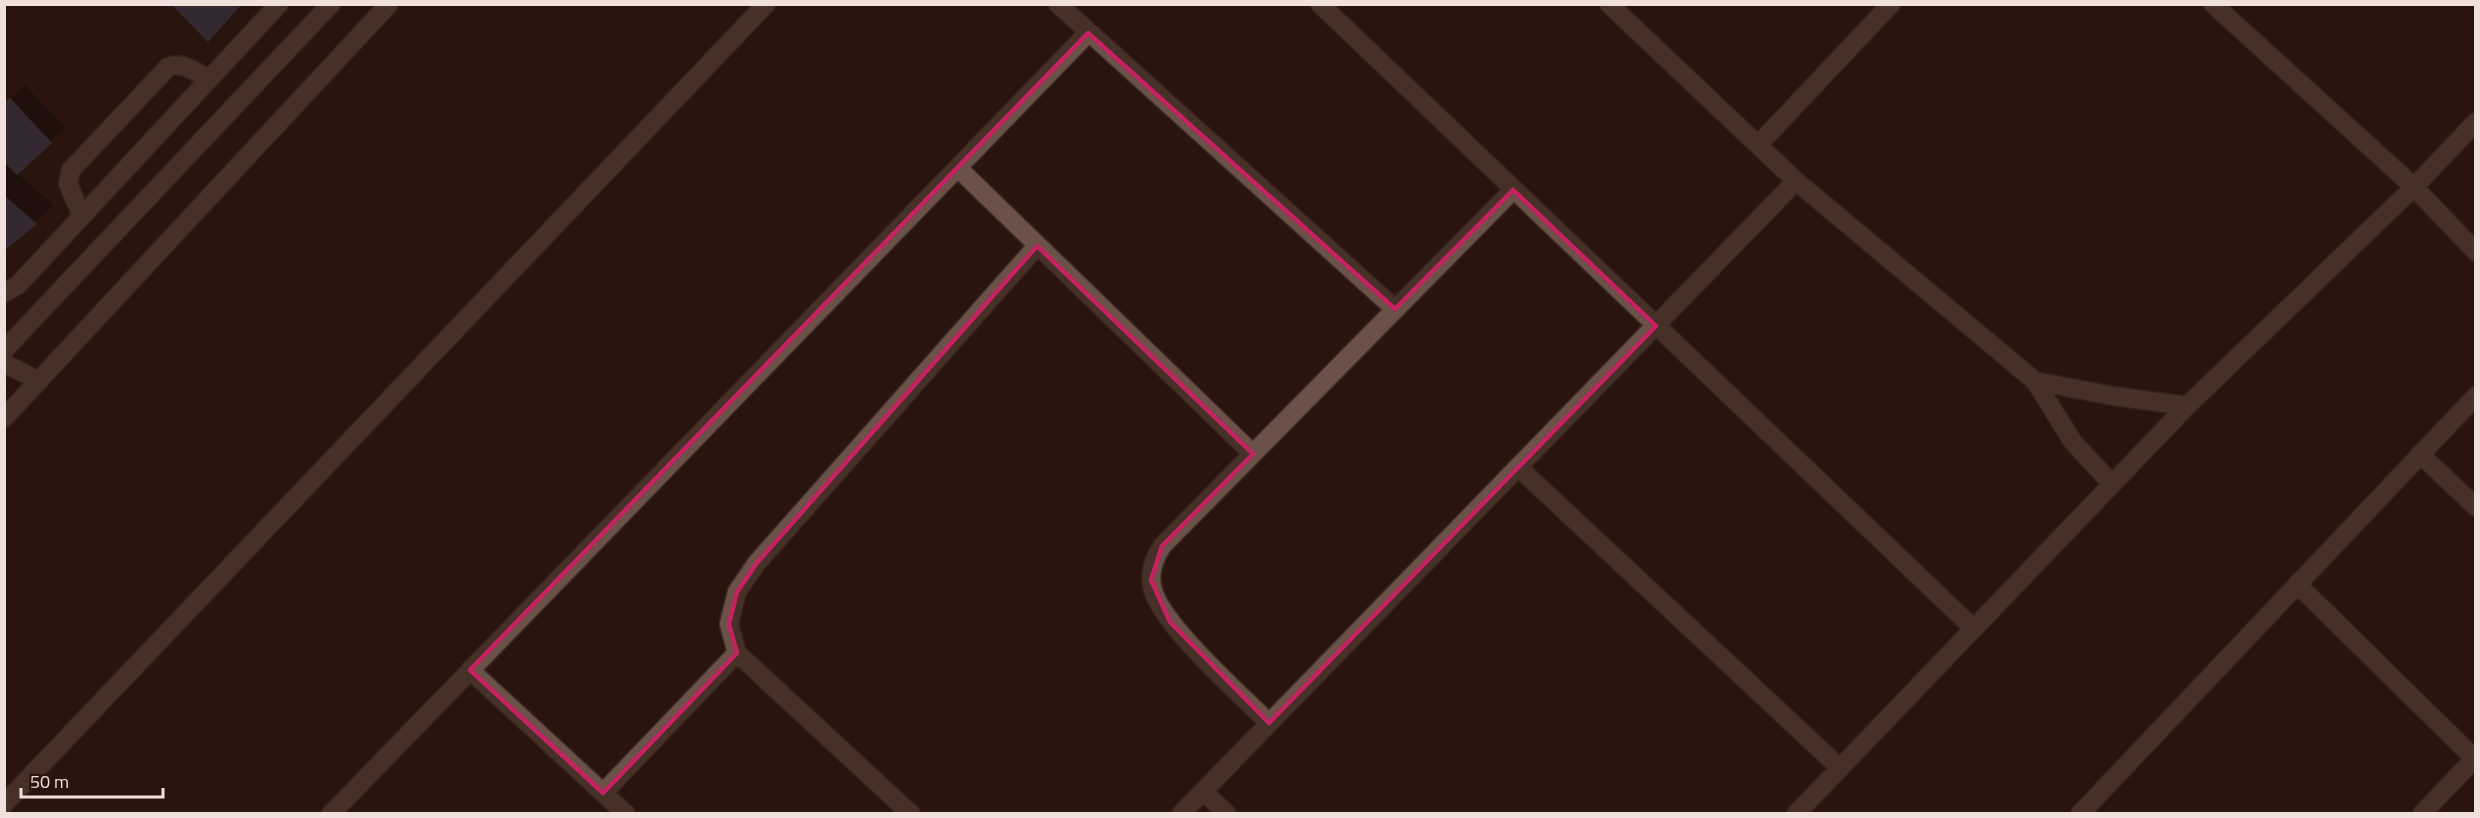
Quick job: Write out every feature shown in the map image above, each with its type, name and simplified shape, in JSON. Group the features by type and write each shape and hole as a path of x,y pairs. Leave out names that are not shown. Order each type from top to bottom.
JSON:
{"street":[{"path":"4,292 18,285 279,4"},
{"path":"4,350 331,4"},
{"path":"4,418 389,4"},
{"path":"4,804 766,4"},
{"path":"1058,4 1395,309"},
{"path":"1320,4 1973,628"},
{"path":"1609,4 1797,181 2035,381 2073,442 2112,484"},
{"path":"1758,145 1891,4"},
{"path":"2213,4 2414,187 2475,252"},
{"path":"344,809 470,670 1088,33"},
{"path":"82,216 68,184 71,170 168,68 179,65 208,79"},
{"path":"1796,813 2187,406 2414,187 2475,122"},
{"path":"958,168 1253,454"},
{"path":"1181,813 1797,181"},
{"path":"1269,723 1170,622 1156,599 1151,580 1154,562 1162,546 1513,189"},
{"path":"911,813 737,654 729,624 737,592 756,564 1037,246"},
{"path":"4,363 39,381"},
{"path":"2035,381 2113,396 2187,406"},
{"path":"2079,813 2475,396"},
{"path":"2420,454 2475,507"},
{"path":"1518,467 1840,768"},
{"path":"2297,584 2475,759 2422,813"},
{"path":"603,793 737,654"},
{"path":"470,670 626,813"},
{"path":"1203,791 1227,813"}],"highlighted area":[{"path":"1088,33 1395,309 1513,190 1656,326 1269,723 1170,622 1151,580 1162,546 1253,454 1037,246 756,564 737,592 729,624 737,653 603,793 470,670"}],"building":[{"path":"171,4 242,4 208,42"},
{"path":"10,98 52,143 17,175 4,162 4,103"},
{"path":"4,195 37,224 4,251"}]}
